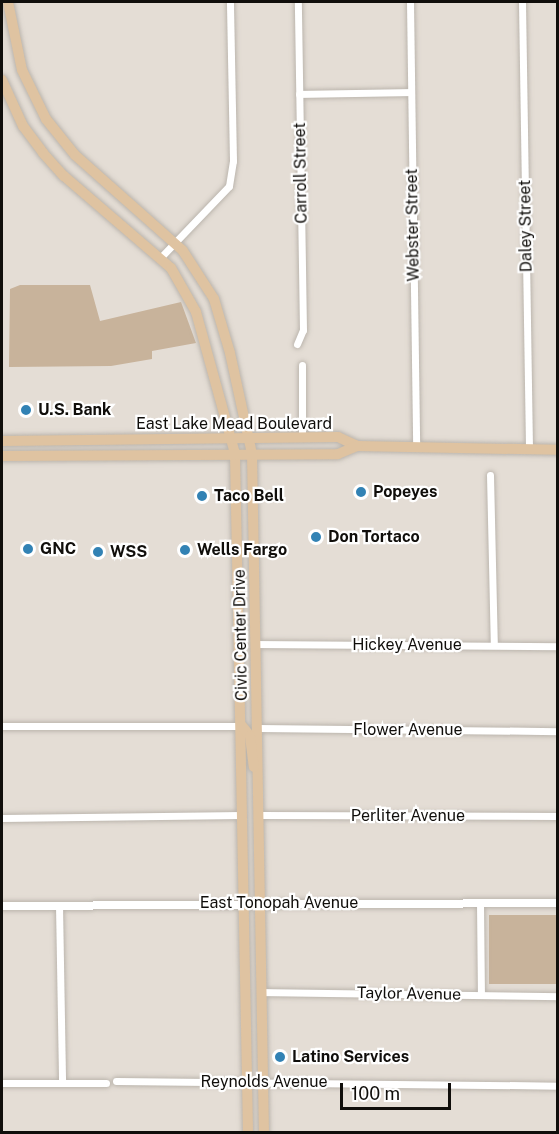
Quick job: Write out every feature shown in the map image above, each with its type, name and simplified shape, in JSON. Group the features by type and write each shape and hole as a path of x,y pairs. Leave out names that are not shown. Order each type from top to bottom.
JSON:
{"main road":[{"name":"Civic Center Drive","path":"8,2 22,70 46,118 75,155 174,241 203,280 222,320 252,454 264,1132"},
{"name":"Civic Center Drive","path":"2,80 23,126 51,162 160,256 196,312 235,454 248,1132"},
{"name":"East Lake Mead Boulevard","path":"3,441 338,437 357,446 558,450"},
{"path":"3,441 3,456"},
{"name":"East Lake Mead Boulevard","path":"3,456 338,454 357,446"},
{"path":"241,682 248,718 258,728"},
{"path":"242,726 250,736 259,775"}],"street":[{"path":"160,256 222,195 232,175 230,2"},
{"name":"Carroll Street","path":"297,344 303,330 298,2"},
{"name":"Webster Street","path":"410,2 416,448"},
{"name":"Daley Street","path":"522,2 529,450"},
{"path":"299,94 411,92"},
{"path":"302,365 302,437"},
{"path":"490,475 495,645"},
{"name":"Hickey Avenue","path":"256,644 558,646"},
{"path":"2,726 242,726"},
{"name":"Flower Avenue","path":"258,728 558,731"},
{"path":"2,818 242,815"},
{"name":"Perliter Avenue","path":"259,815 558,816"},
{"path":"480,903 481,995"},
{"name":"East Tonopah Avenue","path":"2,906 558,903"},
{"path":"59,905 62,1083"},
{"name":"Taylor Avenue","path":"261,992 558,996"},
{"name":"Reynolds Avenue","path":"116,1081 558,1086"},
{"path":"2,1083 106,1083"}],"shaded area":[{"path":"20,285 90,285 100,321 181,302 196,343 152,351 152,359 111,366 9,367 10,289"},
{"path":"489,915 557,915 557,984 489,984"}],"place":[{"name":"U.S. Bank","path":"26,410"},
{"name":"Popeyes","path":"361,492"},
{"name":"Taco Bell","path":"202,496"},
{"name":"Don Tortaco","path":"316,537"},
{"name":"GNC","path":"28,549"},
{"name":"Wells Fargo","path":"185,550"},
{"name":"WSS","path":"98,552"},
{"name":"Latino Services","path":"280,1057"}]}
